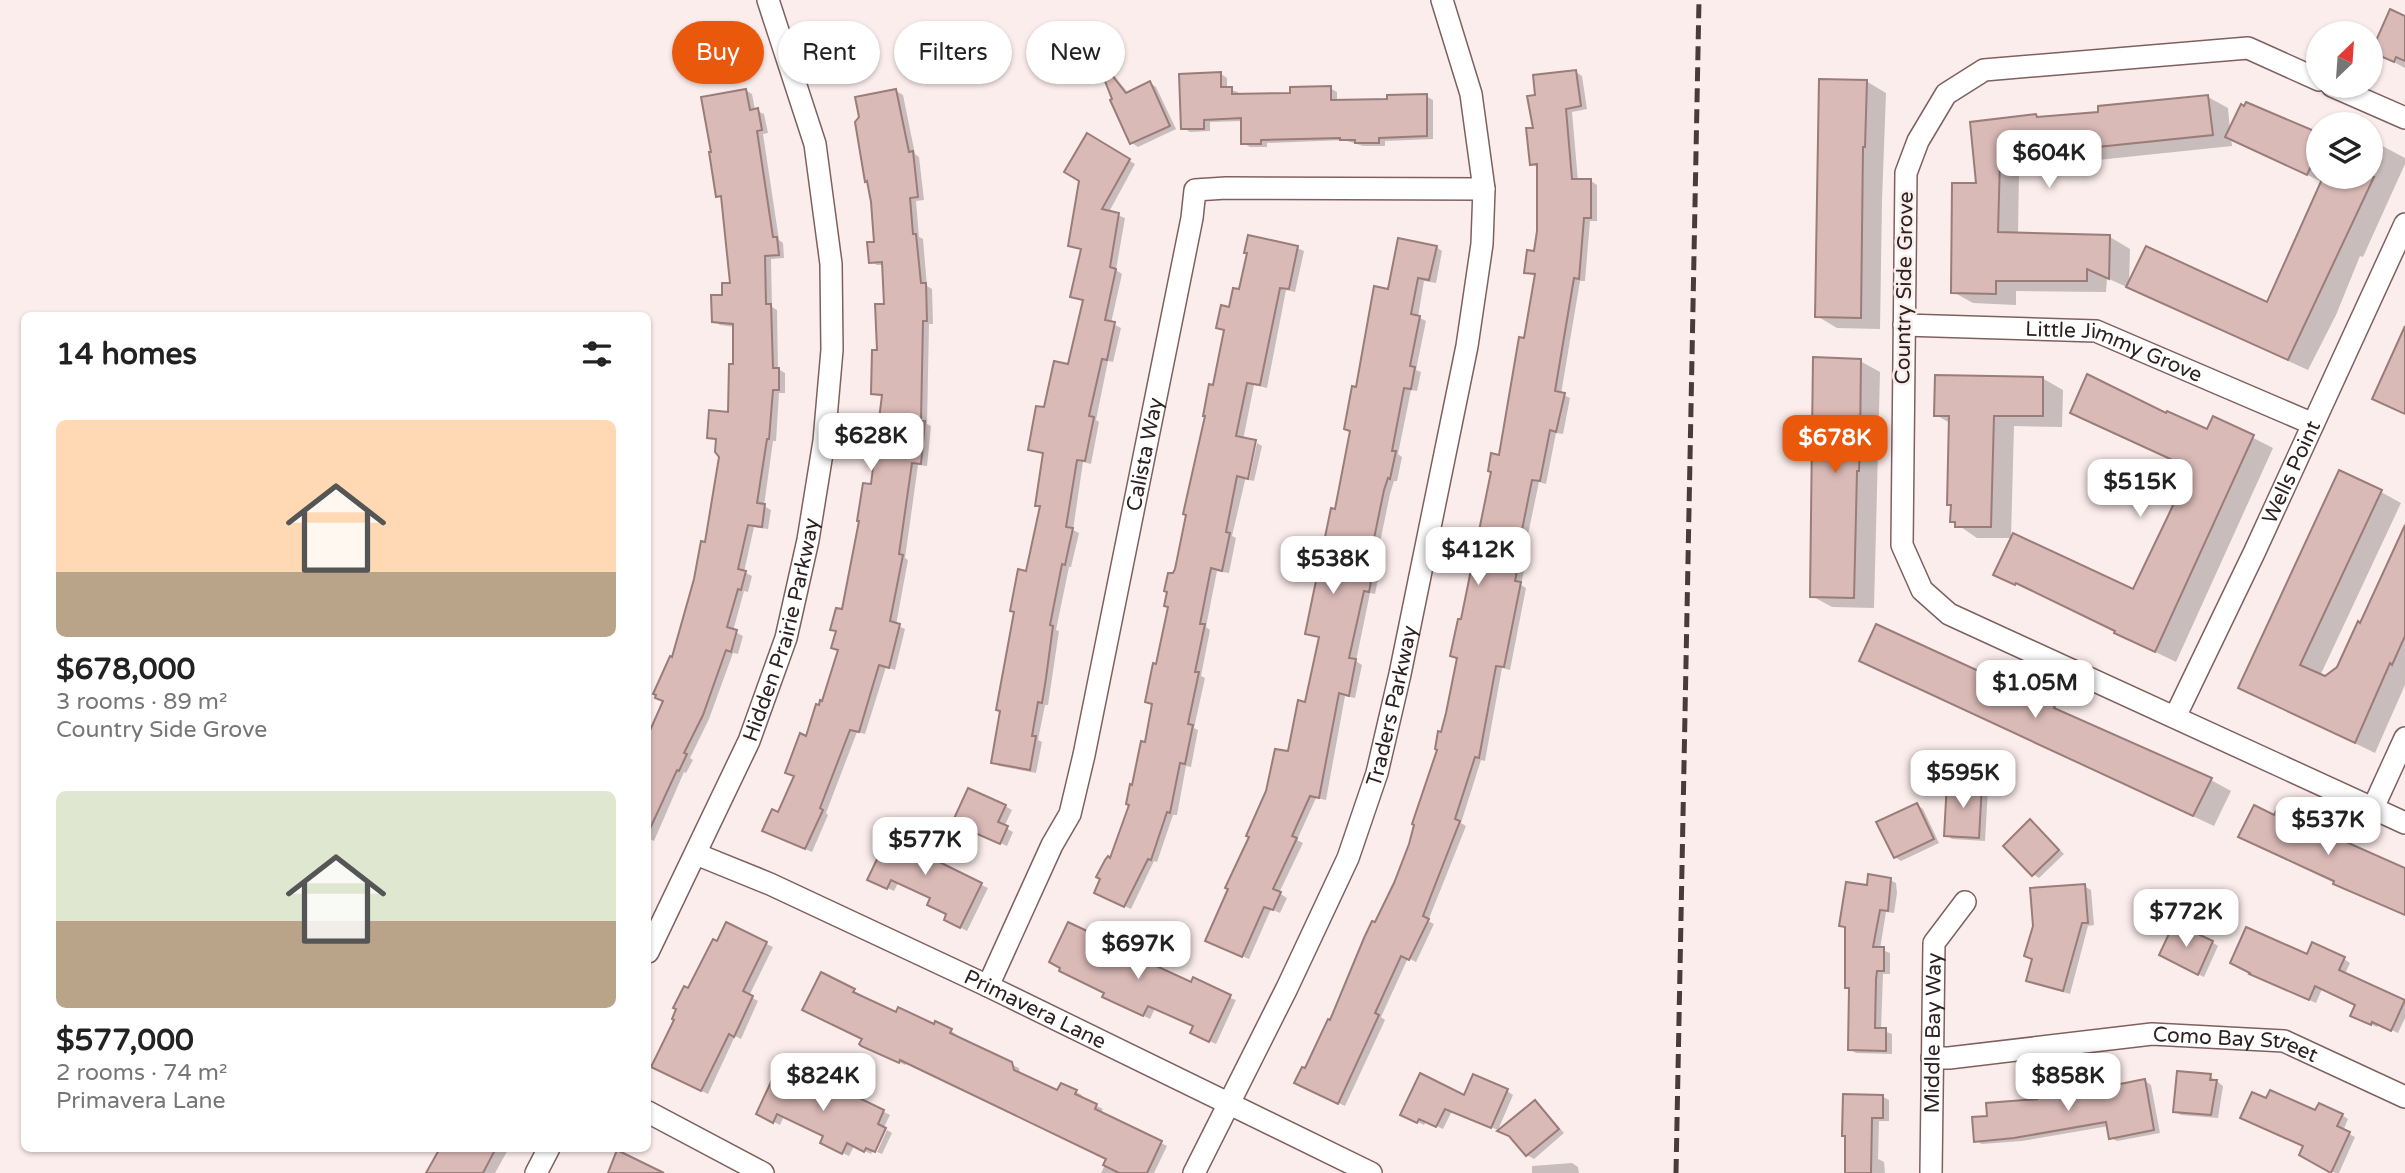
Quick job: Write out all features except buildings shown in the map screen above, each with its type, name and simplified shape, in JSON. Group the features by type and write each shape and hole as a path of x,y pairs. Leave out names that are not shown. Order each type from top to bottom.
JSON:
{"street":[{"name":"Hidden Prairie Parkway","path":"651,947 749,741 786,638 808,540 824,441 832,350 831,264 815,144 768,0"},
{"name":"Traders Parkway","path":"1194,1173 1287,988 1348,858 1377,773 1467,346 1482,244 1484,189 1471,94 1442,0"},
{"name":"Country Side Grove","path":"2306,74 2248,48 1984,70 1946,94 1918,141 1906,173 1902,545 1923,590 1948,614 2405,823"},
{"path":"2359,98 2405,118"},
{"name":"Calista Way","path":"988,986 1052,845 1070,814 1192,218 1195,190 1484,189"},
{"name":"Wells Point","path":"2175,717 2405,224"},
{"name":"Little Jimmy Grove","path":"1904,325 2096,331 2313,424"},
{"path":"2373,808 2405,738"},
{"name":"Primavera Lane","path":"696,854 770,884 988,986 1371,1173"},
{"name":"Middle Bay Way","path":"1931,1173 1934,943 1965,902"},
{"name":"Como Bay Street","path":"1933,1058 2152,1034 2284,1041 2405,1097"},
{"path":"651,1114 763,1173"},
{"path":"536,1173 547,1152"}],"railway":[{"path":"1676,1173 1699,0"}]}
